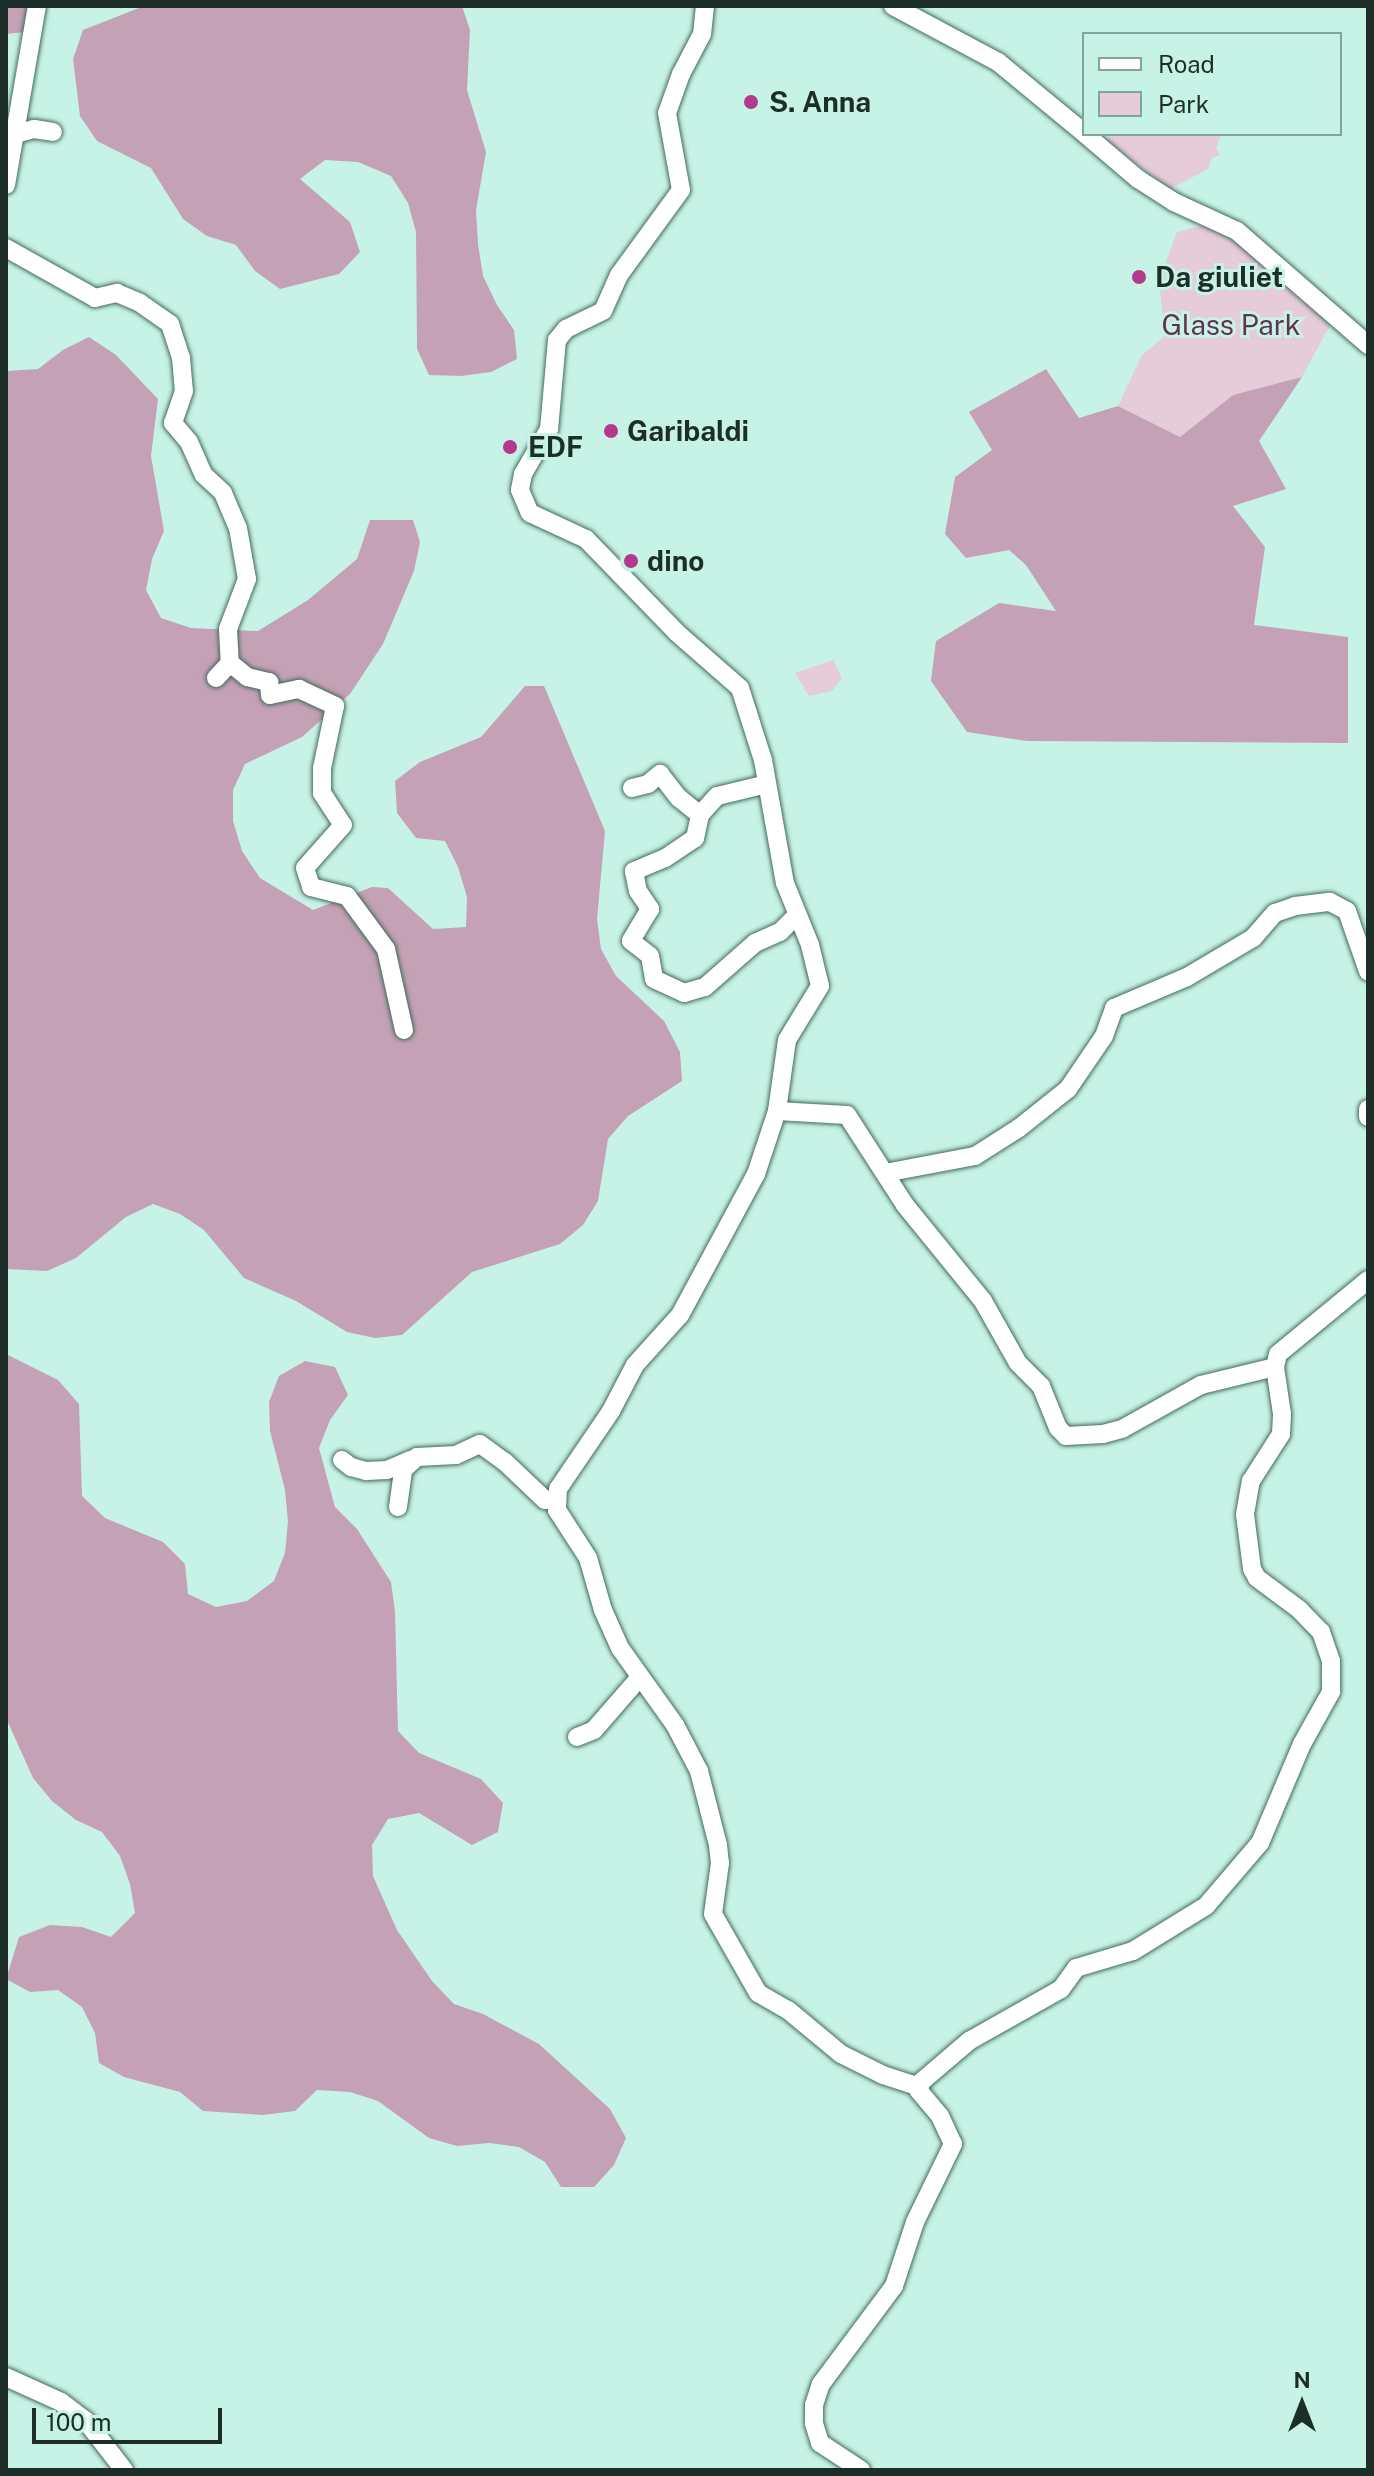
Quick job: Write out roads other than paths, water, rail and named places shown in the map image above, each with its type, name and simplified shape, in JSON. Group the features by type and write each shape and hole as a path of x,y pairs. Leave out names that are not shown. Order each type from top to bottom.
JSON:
{"street":[{"path":"6,185 37,6"},
{"path":"705,6 702,34 681,74 667,113 681,190 619,275 603,311 566,329 557,340 549,429 523,474 520,490 530,513 586,539 676,632 740,688 767,784 785,883 810,945 820,986 790,1034 777,1111 756,1174 707,1271 680,1315 635,1365 611,1411 558,1489 556,1500 560,1518 588,1558 612,1632 675,1725 699,1771 720,1863 713,1914 758,1993 788,2010 841,2054 883,2075 919,2087 945,2124 953,2144 915,2222 894,2286 821,2384 814,2405 814,2423 820,2443 861,2470"},
{"path":"893,6 998,62 1082,132"},
{"path":"15,134 34,129 53,132"},
{"path":"1087,136 1138,179 1174,202 1237,231 1368,345"},
{"path":"6,248 95,298 117,293 140,303 170,324 181,358 184,391 173,423 189,442 204,475 223,493 238,528 247,579 228,629 230,663 216,678"},
{"path":"230,663 247,677 269,682 270,695 299,689 335,706 322,768 322,793 343,825 305,868 311,887 347,896 386,949 404,1030"},
{"path":"632,788 648,784 660,774 679,798 700,815"},
{"path":"767,784 717,796 700,815 695,838 665,858 634,871 638,891 650,909 631,941 650,956 654,979 684,993 705,987 755,943 780,932 797,915"},
{"path":"885,1173 975,1156 1008,1135 1068,1089 1087,1065 1114,1008 1187,977 1253,938 1275,913 1295,906 1330,902 1347,911 1368,971"},
{"path":"1368,1109 1368,1117"},
{"path":"777,1111 846,1113 933,1242 983,1301 1018,1363 1041,1386 1058,1428 1066,1436 1103,1434 1122,1429 1201,1385 1275,1367"},
{"path":"919,2087 951,2053 1061,1989 1076,1968 1133,1951 1206,1906 1260,1843 1302,1744 1328,1699 1332,1681 1328,1648 1321,1632 1300,1610 1257,1578 1249,1562 1244,1522 1251,1481 1281,1434 1282,1414 1275,1367 1278,1354 1368,1280"},
{"path":"342,1460 351,1467 366,1471 387,1470 417,1457 456,1455 480,1444 497,1455 545,1500 556,1500"},
{"path":"398,1507 403,1490 403,1470 417,1457"},
{"path":"577,1737 594,1730 640,1677"},
{"path":"6,2377 61,2402 86,2421 124,2470"}],"place":[{"name":"S. Anna","path":"751,102"},
{"name":"Da giuliet","path":"1139,277"},
{"name":"Garibaldi","path":"611,431"},
{"name":"EDF","path":"510,447"},
{"name":"dino","path":"631,561"}],"park label":[{"name":"Glass Park","path":"1231,325"}]}
